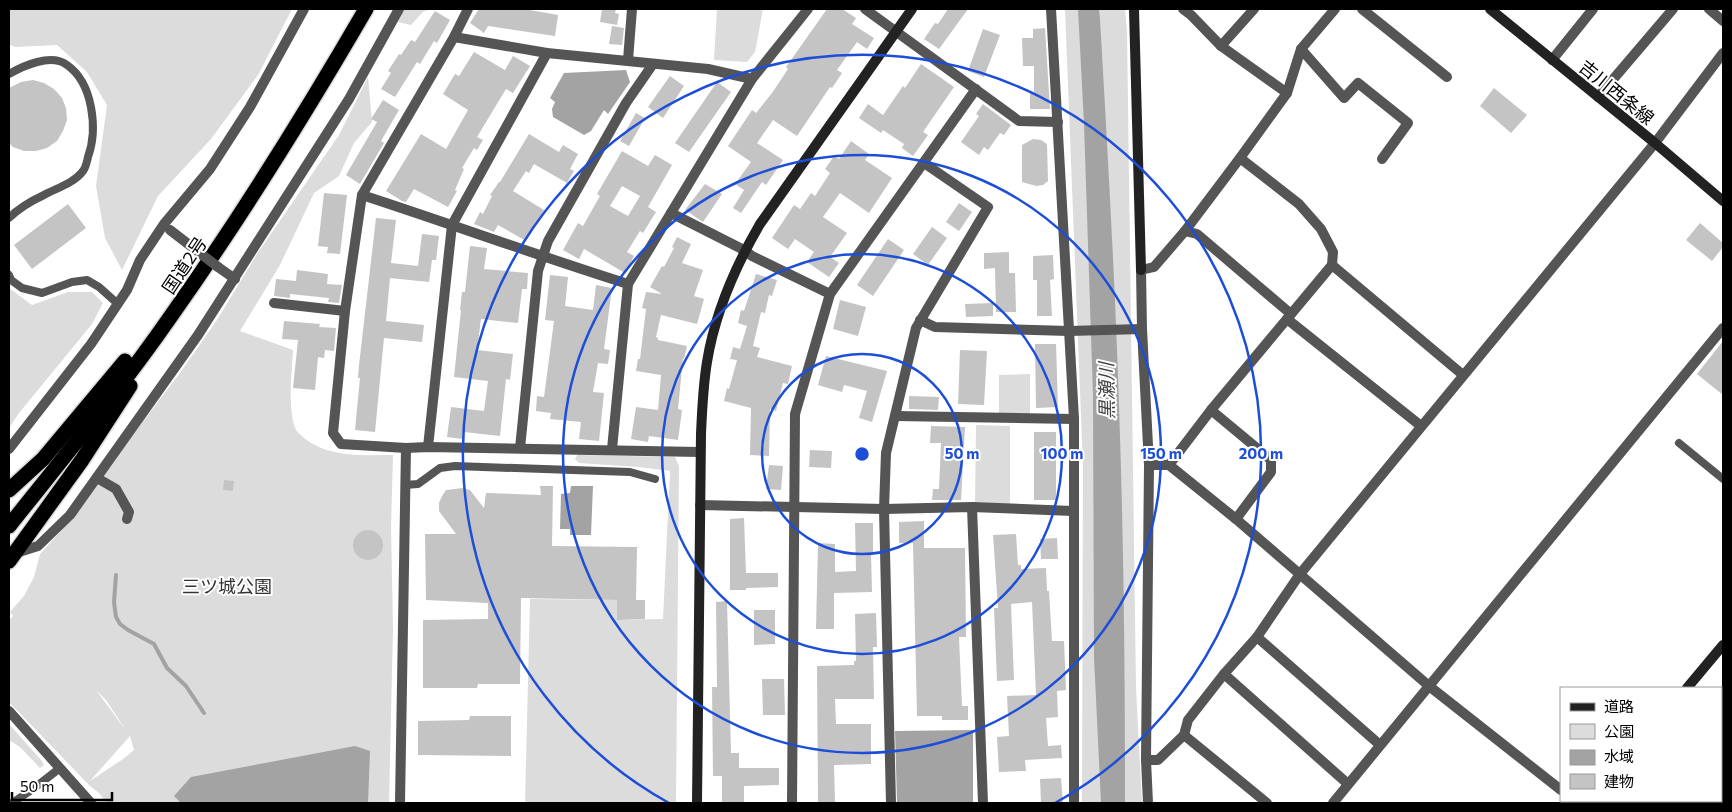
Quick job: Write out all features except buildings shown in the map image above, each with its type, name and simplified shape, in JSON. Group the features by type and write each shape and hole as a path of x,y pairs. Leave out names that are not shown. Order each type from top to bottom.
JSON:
{"highway":[{"name":"国道2号","path":"9,526 87,428 170,317 243,210 366,9"},
{"path":"9,490 43,460 117,372 243,210"},
{"path":"12,557 82,460 243,210"}],"street":[{"path":"9,449 90,344 127,290 140,260 210,169 250,107 304,9"},
{"path":"12,557 38,546 70,515 198,335 349,99 399,9"},
{"path":"468,9 454,37 362,196 345,311 333,433 341,444 406,448 612,449 700,452"},
{"path":"628,60 632,9"},
{"path":"612,449 628,284 752,79 808,9"},
{"path":"865,9 1019,121 1058,122"},
{"path":"697,803 702,399 708,354 720,309 744,250 760,224 912,9"},
{"path":"1051,9 1071,331 1074,419 1074,803"},
{"path":"1134,9 1141,270 1138,329 1150,465 1146,760 1148,803"},
{"path":"1183,9 1194,12 1221,46 1287,93"},
{"path":"1221,46 1254,9"},
{"path":"1141,270 1154,267 1185,231 1240,158 1287,93 1301,50 1335,9"},
{"path":"1362,9 1446,78"},
{"name":"吉川西条線","path":"1490,9 1655,143 1723,201"},
{"path":"1552,60 1593,9"},
{"path":"1598,97 1674,9"},
{"path":"1709,9 1723,21"},
{"path":"454,37 547,53 708,69 752,79"},
{"path":"1301,50 1344,98 1358,84 1408,123 1382,159"},
{"path":"428,447 452,225 547,53"},
{"path":"1146,760 1158,760 1184,735 1188,720 1224,674 1257,637 1300,574 1655,143 1723,53"},
{"path":"520,448 538,272 548,241 626,103 653,64"},
{"path":"792,803 796,414 830,294 976,89"},
{"path":"1169,465 1211,410 1332,265 1333,252 1321,229 1299,204 1240,158"},
{"path":"891,803 884,509 886,453 916,328 988,207 924,163"},
{"path":"362,196 628,284"},
{"path":"671,213 744,250 752,256 830,294"},
{"path":"167,227 235,279"},
{"path":"1185,231 1197,234 1289,316 1421,426"},
{"path":"1332,265 1463,375"},
{"path":"274,303 345,311"},
{"path":"920,320 935,327 1071,331 1138,329"},
{"path":"1333,803 1723,328"},
{"path":"1211,410 1272,460 1271,472 1236,519"},
{"path":"895,416 1074,419"},
{"path":"400,803 406,448"},
{"path":"1150,465 1169,465 1236,519 1429,686 1560,789"},
{"path":"97,478 116,490 129,512 127,519"},
{"path":"700,505 884,509 972,507 1073,511"},
{"path":"972,507 983,803"},
{"path":"1257,637 1380,745"},
{"path":"1688,687 1723,645"},
{"path":"1224,674 1348,784"},
{"path":"9,711 92,803"},
{"path":"1184,735 1267,803"}],"lane":[{"path":"9,74 27,64 50,60 66,64 79,78 91,103 93,124 91,148 83,171 70,182 20,208 9,218"},
{"path":"9,275 22,288 42,293 72,282 87,280 99,287 118,304"},
{"path":"1679,443 1723,479"},
{"path":"405,485 418,484 440,468 455,466 630,472 655,479"},
{"path":"10,802 33,789 60,768"}],"green space":[{"path":"9,9 292,9 258,75 211,139 158,196 122,270 105,238 96,186 107,105 87,72 57,45 15,47 9,44"},
{"path":"404,9 430,9 423,12 411,25 398,22"},
{"path":"717,9 763,9 755,52 747,62 714,60"},
{"path":"1065,9 1125,9 1127,32 1136,687 1142,803 1082,803 1083,467"},
{"name":"三ツ城公園","path":"368,77 372,122 354,143 339,176 314,193 280,265 240,331 293,350 291,391 293,422 296,430 304,438 324,449 335,452 358,455 393,455 391,527 393,628 389,803 107,803 9,702 9,621 13,616 10,612 24,596 34,577 40,554 71,520 180,373 217,320 257,254 339,135","holes":["96,690 106,700 127,732","130,736 134,750 90,781"]},
{"path":"9,288 32,305 68,292 92,292 103,303 92,324 19,413 9,428"},
{"path":"1030,374 1030,414 999,413 999,375"},
{"path":"976,425 1010,426 1010,504 975,504"},
{"path":"577,455 675,457 679,466 676,803 525,803 530,599 617,600 617,620 663,619 670,471 579,463 575,459"},
{"path":"9,724 44,765 40,768 20,747 9,740"}],"water":[{"name":"黒瀬川","path":"1078,9 1099,9 1100,19 1109,175 1120,437 1125,803 1101,803 1094,657 1093,395 1084,124"},
{"path":"626,70 630,82 608,114 604,110 591,131 584,135 553,117 552,109 555,102 550,98 564,73"},
{"path":"571,486 593,486 591,535 570,535 570,529 560,529 561,494 570,493"},
{"path":"973,730 973,803 897,803 895,731"},
{"path":"355,746 370,751 368,803 181,803 174,796 191,777"}],"waterway":[{"path":"116,575 114,602 116,617 120,624 154,644 167,668 186,686 204,713"}]}
